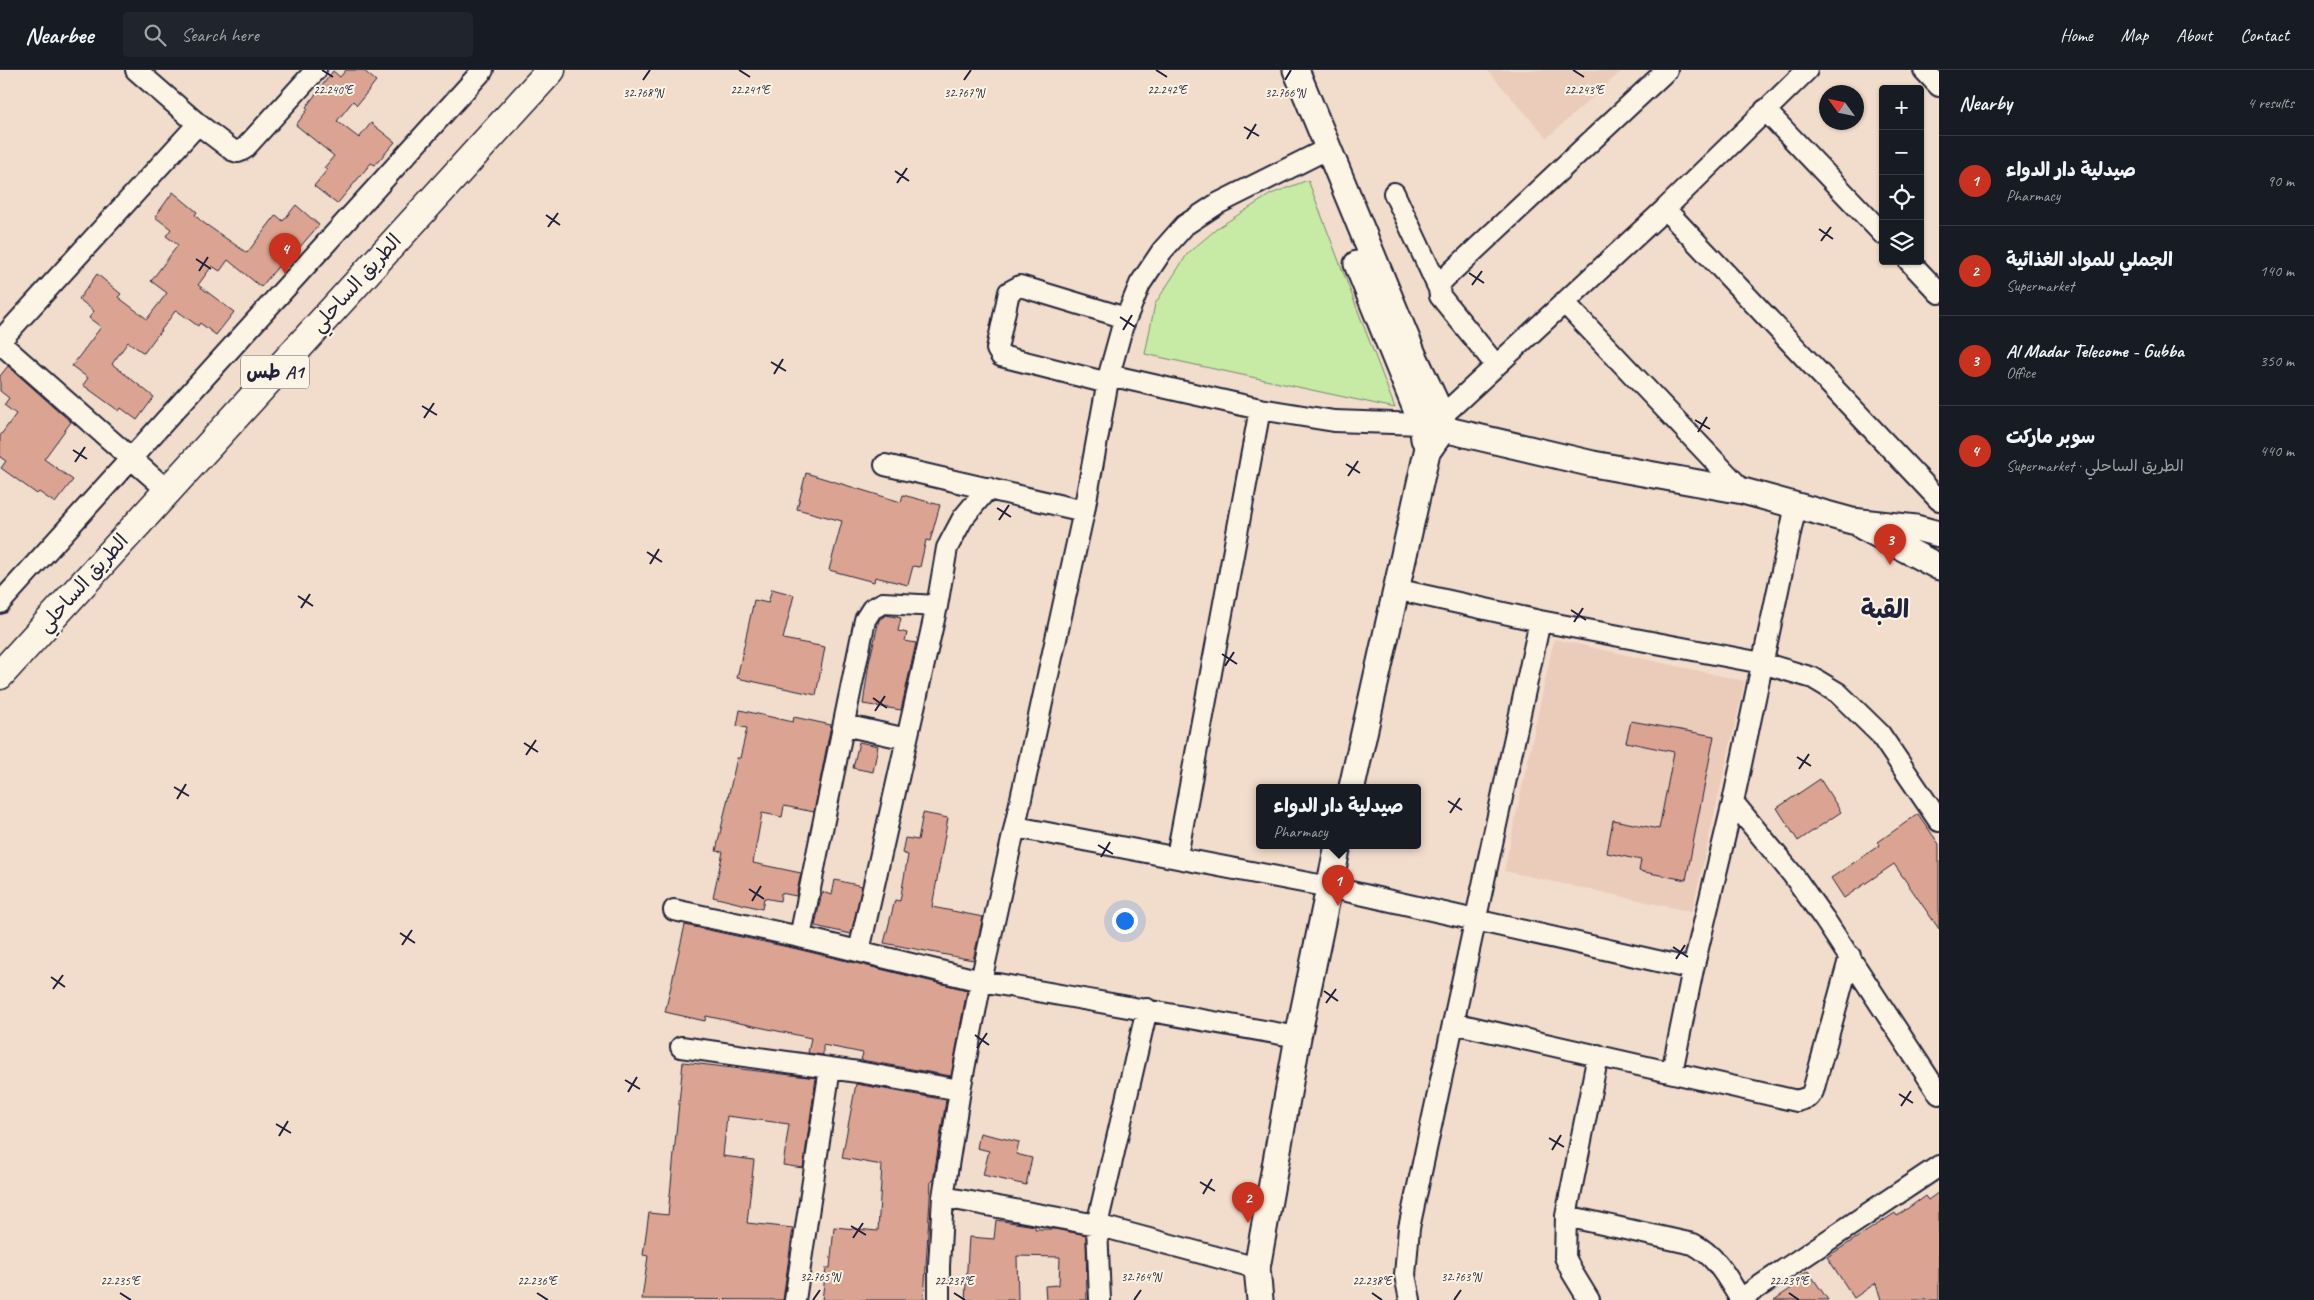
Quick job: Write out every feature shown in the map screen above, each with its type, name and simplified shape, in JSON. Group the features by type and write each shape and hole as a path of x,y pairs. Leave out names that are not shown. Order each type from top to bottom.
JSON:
{"highway":[{"name":"الطريق الساحلي","path":"0,675 551,70"}],"main road":[{"path":"1277,70 1320,153 1436,422 1427,452 1395,589 1353,784"},
{"path":"1296,70 1320,153"},
{"path":"1436,422 1592,464 1743,491 1852,520 1916,528 1939,534"},
{"path":"1852,520 1938,561"},
{"path":"1260,1300 1257,1268 1298,1037 1337,849"}],"street":[{"path":"136,70 198,124 232,150 238,152 244,149 316,70"},
{"path":"0,603 483,70"},
{"path":"1439,289 1441,282 1447,276 1667,70"},
{"path":"1126,318 1020,286 1009,292 997,349 1001,356 1260,409 1334,421 1436,422 1664,209 1807,70"},
{"path":"1924,70 1939,86"},
{"path":"1765,110 1879,230"},
{"path":"167,490 0,342 198,124"},
{"path":"939,1300 938,1266 944,1197 960,1090 981,981 1084,511 1108,379 1126,318 1140,284 1162,251 1185,225 1217,204 1320,153"},
{"path":"1394,193 1439,289 1440,296 1496,364"},
{"path":"1664,209 1939,500"},
{"path":"1913,265 1939,293"},
{"path":"1564,302 1743,491"},
{"path":"1177,856 1260,409"},
{"path":"885,465 1084,511"},
{"path":"859,952 937,606 947,548 963,518 988,488"},
{"path":"1672,1072 1693,969 1733,802 1796,505"},
{"path":"1395,589 1540,621 1762,663 1813,678 1838,693 1858,710 1880,734 1939,820"},
{"path":"800,937 865,620 872,610 883,603 937,606"},
{"path":"1410,1300 1405,1275 1409,1228 1540,621"},
{"path":"844,725 907,738"},
{"path":"1733,802 1794,875 1850,956 1939,1094"},
{"path":"1016,827 1329,886 1693,969"},
{"path":"674,910 800,937 981,981 1298,1037"},
{"path":"1453,1023 1797,1101 1809,1097 1813,1091 1850,956"},
{"path":"1100,1300 1097,1225 1147,1009"},
{"path":"681,1047 830,1068 960,1090"},
{"path":"1589,1300 1572,1272 1565,1256 1566,1216 1598,1055"},
{"path":"795,1300 830,1068"},
{"path":"1566,1216 1693,1244 1705,1250 1716,1261 1740,1300 1939,1166"},
{"path":"944,1197 1097,1225 1257,1268"}],"shaded area":[{"path":"1487,70 1623,70 1547,138"},
{"path":"1554,639 1745,681 1692,912 1504,871"}],"green space":[{"path":"1308,180 1395,408 1145,354 1155,304 1188,253 1219,227 1271,194"}],"building":[{"path":"346,70 363,70 376,81 357,105 353,101 337,121 359,138 371,123 395,142 375,165 371,163 337,204 314,186 327,170 324,168 334,156 296,125 308,109 306,107 333,71 340,77"},
{"path":"173,192 197,212 195,215 201,221 247,253 276,215 283,221 296,205 319,225 299,248 296,245 261,287 228,260 220,271 212,266 198,285 234,312 216,335 200,323 198,326 176,310 144,353 128,342 112,364 154,397 137,420 121,408 119,411 83,385 88,378 72,366 101,327 89,318 94,311 79,299 97,274 121,294 118,297 147,319 167,293 151,281 178,245 166,236 171,229 155,217"},
{"path":"8,366 71,422 44,459 73,480 55,503 39,492 37,494 1,468 6,461 0,457 0,436 16,414 4,405 9,398 0,391 0,376"},
{"path":"806,473 901,502 903,495 940,505 930,541 926,540 920,567 913,566 908,585 875,577 874,582 829,570 842,521 797,509"},
{"path":"772,589 794,595 783,639 825,647 816,695 737,678 754,600 768,603"},
{"path":"886,615 901,618 898,631 907,633 905,641 916,643 901,710 863,704 869,663 879,620"},
{"path":"740,710 793,722 794,717 831,725 814,812 784,806 782,817 762,813 753,863 801,873 796,896 781,893 780,901 764,898 762,909 713,897 723,852 716,851 737,758 740,758 747,728 737,726"},
{"path":"1631,721 1714,736 1686,880 1639,871 1641,860 1607,853 1613,820 1659,829 1674,752 1626,742"},
{"path":"859,742 878,746 873,772 853,768"},
{"path":"1820,779 1841,812 1798,841 1777,808"},
{"path":"923,813 948,818 932,907 983,917 973,960 884,943 895,900 900,901 908,855 902,853 905,838 918,840"},
{"path":"1918,814 1939,844 1939,929 1894,864 1844,898 1831,878 1880,845 1878,842"},
{"path":"835,880 862,886 851,934 815,926 822,892 832,895"},
{"path":"685,925 797,949 967,990 951,1076 861,1060 863,1053 823,1045 823,1055 808,1053 811,1038 706,1016 705,1021 665,1012"},
{"path":"683,1062 816,1078 803,1168 783,1165 789,1124 727,1116 723,1156 754,1160 747,1223 793,1228 783,1300 642,1299 648,1256 643,1255 649,1213 668,1215"},
{"path":"856,1084 946,1100 933,1181 931,1181 924,1300 822,1300 826,1268 830,1268 834,1227 878,1231 882,1165 842,1158"},
{"path":"980,1133 1019,1142 1016,1154 1032,1158 1026,1185 983,1175 989,1151 977,1148"},
{"path":"1939,1192 1939,1300 1881,1300 1876,1283 1854,1298 1827,1257 1895,1213 1897,1216 1925,1196 1928,1200"},
{"path":"996,1220 1035,1226 1035,1229 1055,1229 1086,1235 1087,1300 1046,1300 1045,1286 1059,1285 1060,1257 1017,1256 1018,1300 965,1300 969,1237 994,1239"},
{"path":"1808,1271 1828,1300 1774,1300 1799,1283 1796,1279"}],"place":[{"name":"سوبر ماركت","path":"285,274"},
{"name":"Al Madar Telecome - Gubba","path":"1890,565"},
{"name":"صيدلية دار الدواء","path":"1338,906"},
{"name":"الجملي للمواد الغذائية","path":"1248,1223"}],"district":[{"name":"القبة","path":"1885,610"}]}
